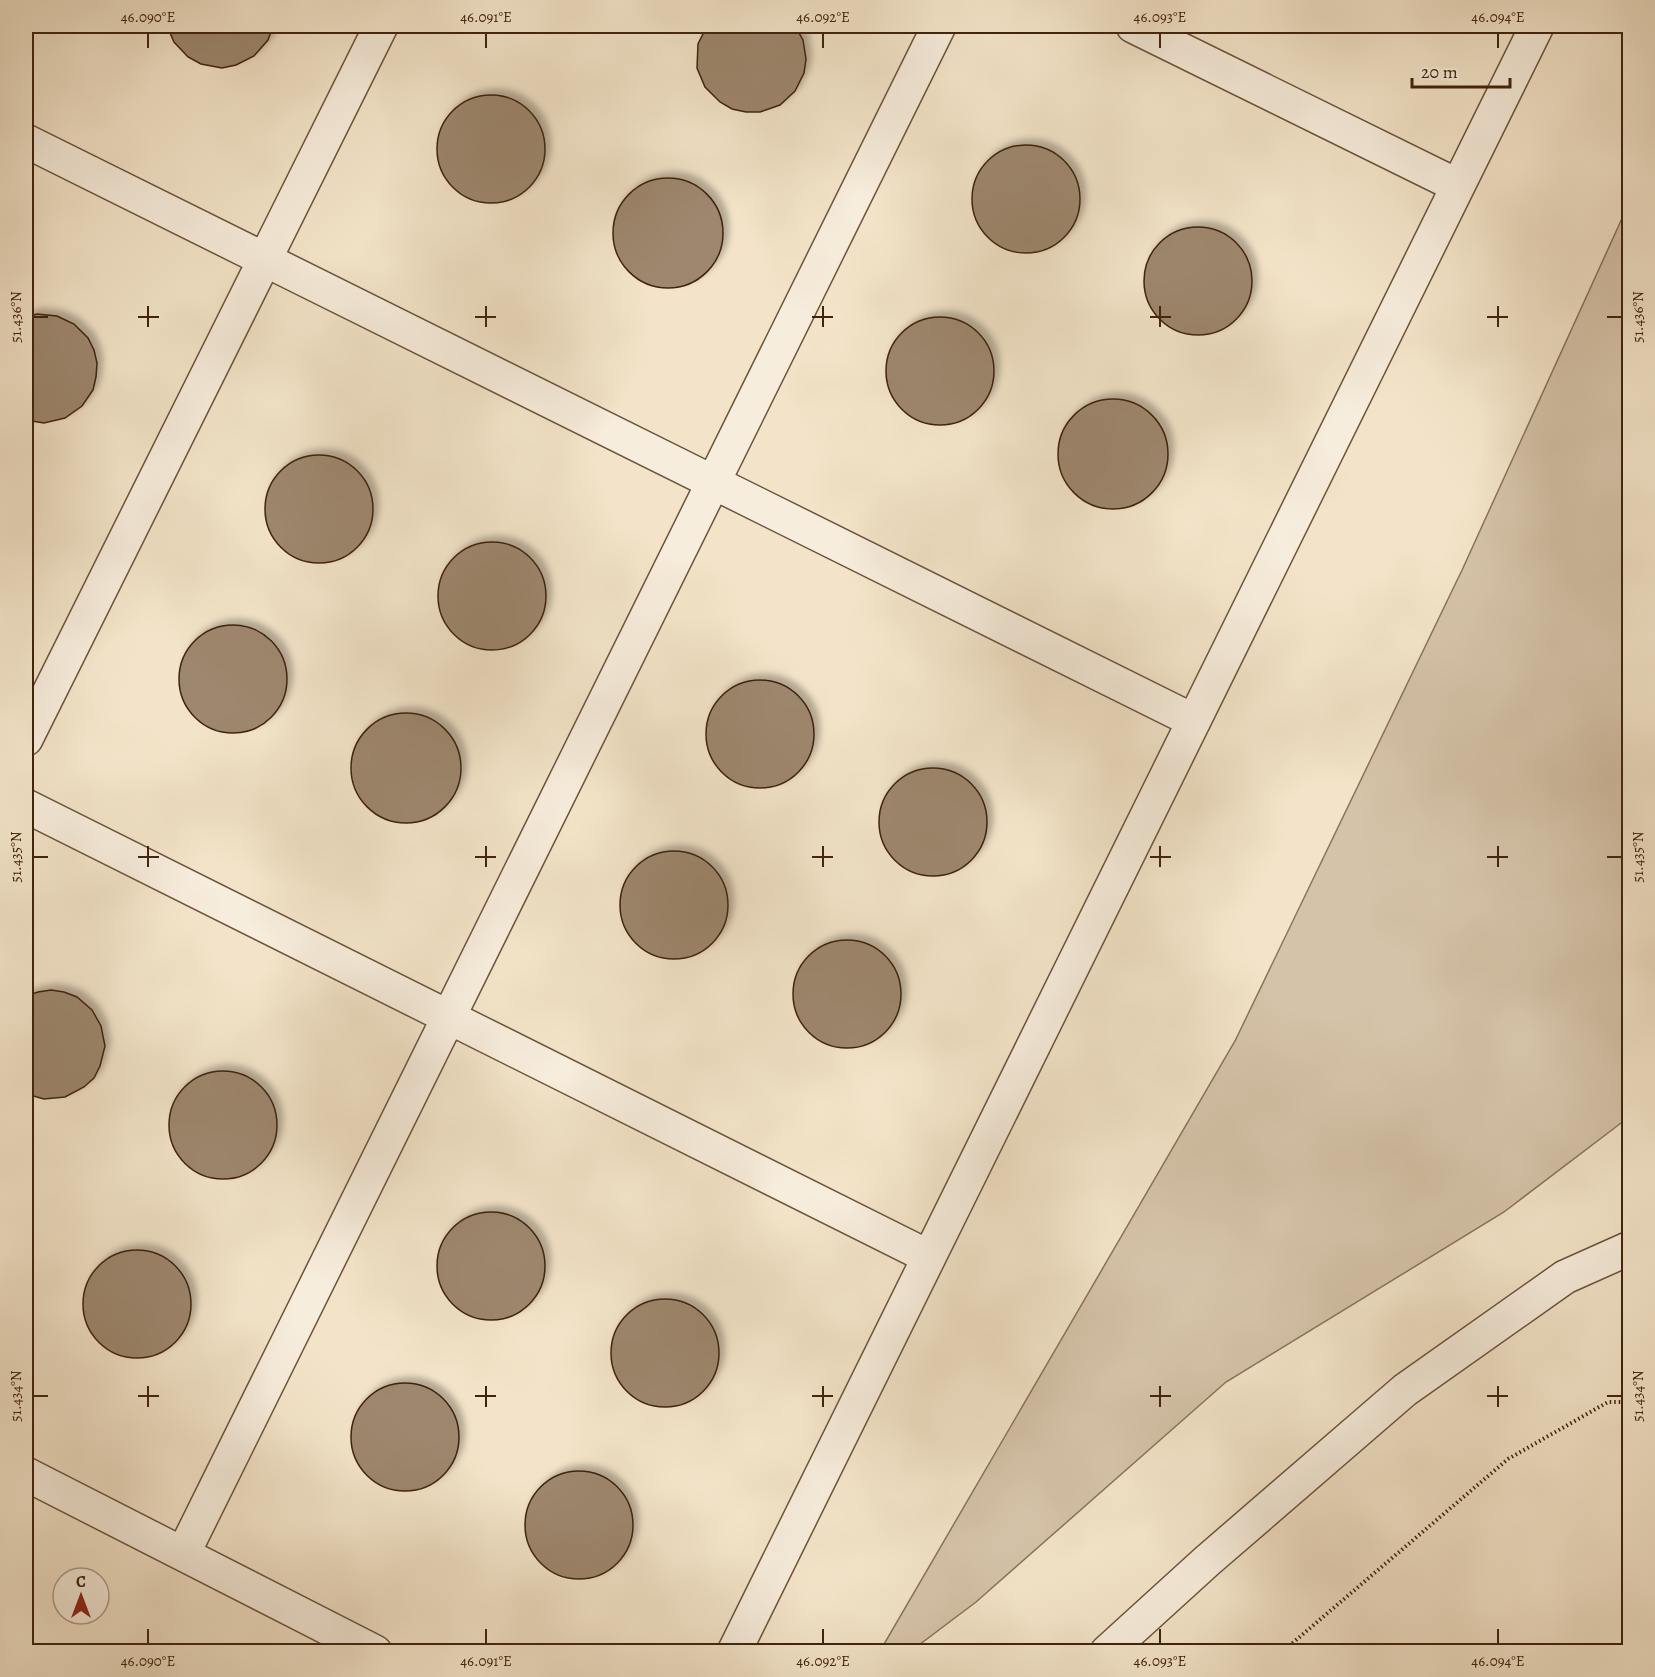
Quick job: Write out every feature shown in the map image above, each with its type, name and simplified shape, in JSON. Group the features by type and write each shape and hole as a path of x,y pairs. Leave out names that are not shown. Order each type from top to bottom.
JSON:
{"street":[{"path":"26,739 381,26"},
{"path":"183,1554 939,26"},
{"path":"1133,26 1458,186"},
{"path":"734,1652 1537,26"},
{"path":"26,141 1194,720"},
{"path":"26,806 929,1257"},
{"path":"1107,1652 1207,1561 1405,1390 1565,1277 1629,1248"},
{"path":"26,1474 375,1652"}],"path":[{"path":"1282,1652 1508,1459 1608,1402 1629,1402"}],"shaded area":[{"path":"1629,203 1629,1117 1504,1212 1226,1382 976,1602 911,1651 880,1651 1235,1041 1463,568"}],"building":[{"path":"167,26 273,26 268,40 254,56 236,65 222,68 201,64 188,57 174,42"},
{"path":"555,26 606,26 582,32"},
{"path":"707,26 795,26 803,40 806,59 804,73 795,91 780,105 760,112 732,109 720,102 705,87 697,68 698,44"},
{"path":"491,95 512,99 529,111 541,128 545,149 541,170 529,187 512,199 491,203 470,199 453,187 441,170 437,149 441,128 453,111 470,99"},
{"path":"1026,145 1047,149 1065,160 1076,178 1080,199 1076,220 1065,238 1047,249 1026,253 1005,249 987,238 976,220 972,199 976,178 987,160 1005,149"},
{"path":"668,178 689,183 707,194 718,212 723,233 718,254 707,272 689,283 668,288 647,283 629,272 618,254 613,233 618,212 629,194 647,183"},
{"path":"1198,227 1219,231 1237,242 1248,260 1252,281 1248,302 1237,320 1219,331 1198,335 1177,331 1159,320 1148,302 1144,281 1148,260 1159,242 1177,231"},
{"path":"37,314 57,316 74,324 88,338 97,363 93,390 82,406 65,418 44,423 26,420 26,317"},
{"path":"940,317 961,321 979,332 990,350 994,371 990,392 979,410 961,421 940,425 919,421 901,410 890,392 886,371 890,350 901,332 919,321"},
{"path":"1113,399 1134,404 1152,415 1163,433 1168,454 1163,475 1152,493 1134,504 1113,509 1092,504 1074,493 1063,475 1058,454 1063,433 1074,415 1092,404"},
{"path":"319,455 340,459 358,470 369,488 373,509 369,530 358,548 340,559 319,563 298,559 280,548 269,530 265,509 269,488 280,470 298,459"},
{"path":"492,542 513,546 531,557 542,575 546,596 542,617 531,635 513,646 492,650 471,646 453,635 442,617 438,596 442,575 453,557 471,546"},
{"path":"233,625 254,629 272,640 283,658 287,679 283,700 272,718 254,729 233,733 212,729 194,718 183,700 179,679 183,658 194,640 212,629"},
{"path":"760,680 781,684 799,695 810,713 814,734 810,755 799,773 781,784 760,788 739,784 721,773 710,755 706,734 710,713 721,695 739,684"},
{"path":"406,713 427,718 445,729 456,747 461,768 456,789 445,807 427,818 406,823 385,818 367,807 356,789 351,768 356,747 367,729 385,718"},
{"path":"933,768 954,772 972,783 983,801 987,822 983,843 972,861 954,872 933,876 912,872 894,861 883,843 879,822 883,801 894,783 912,772"},
{"path":"674,851 695,855 713,866 724,884 728,905 724,926 713,944 695,955 674,959 653,955 635,944 624,926 620,905 624,884 635,866 653,855"},
{"path":"847,940 868,944 886,955 897,973 901,994 897,1015 886,1033 868,1044 847,1048 826,1044 808,1033 797,1015 793,994 797,973 808,955 826,944"},
{"path":"51,990 77,997 92,1010 101,1026 105,1046 94,1078 84,1087 65,1097 44,1099 26,1094 26,996"},
{"path":"223,1071 244,1075 262,1086 273,1104 277,1125 273,1146 262,1164 244,1175 223,1179 202,1175 184,1164 173,1146 169,1125 173,1104 184,1086 202,1075"},
{"path":"491,1212 512,1216 530,1227 541,1245 545,1266 541,1287 530,1305 512,1316 491,1320 470,1316 452,1305 441,1287 437,1266 441,1245 452,1227 470,1216"},
{"path":"137,1250 158,1254 176,1265 187,1283 191,1304 187,1325 176,1343 158,1354 137,1358 116,1354 98,1343 87,1325 83,1304 87,1283 98,1265 116,1254"},
{"path":"665,1299 686,1303 704,1314 715,1332 719,1353 715,1374 704,1392 686,1403 665,1407 644,1403 626,1392 615,1374 611,1353 615,1332 626,1314 644,1303"},
{"path":"405,1383 426,1387 444,1398 455,1416 459,1437 455,1458 444,1476 426,1487 405,1491 384,1487 366,1476 355,1458 351,1437 355,1416 366,1398 384,1387"},
{"path":"579,1471 600,1475 618,1486 629,1504 633,1525 629,1546 618,1564 600,1575 579,1579 558,1575 540,1564 529,1546 525,1525 529,1504 540,1486 558,1475"}]}
